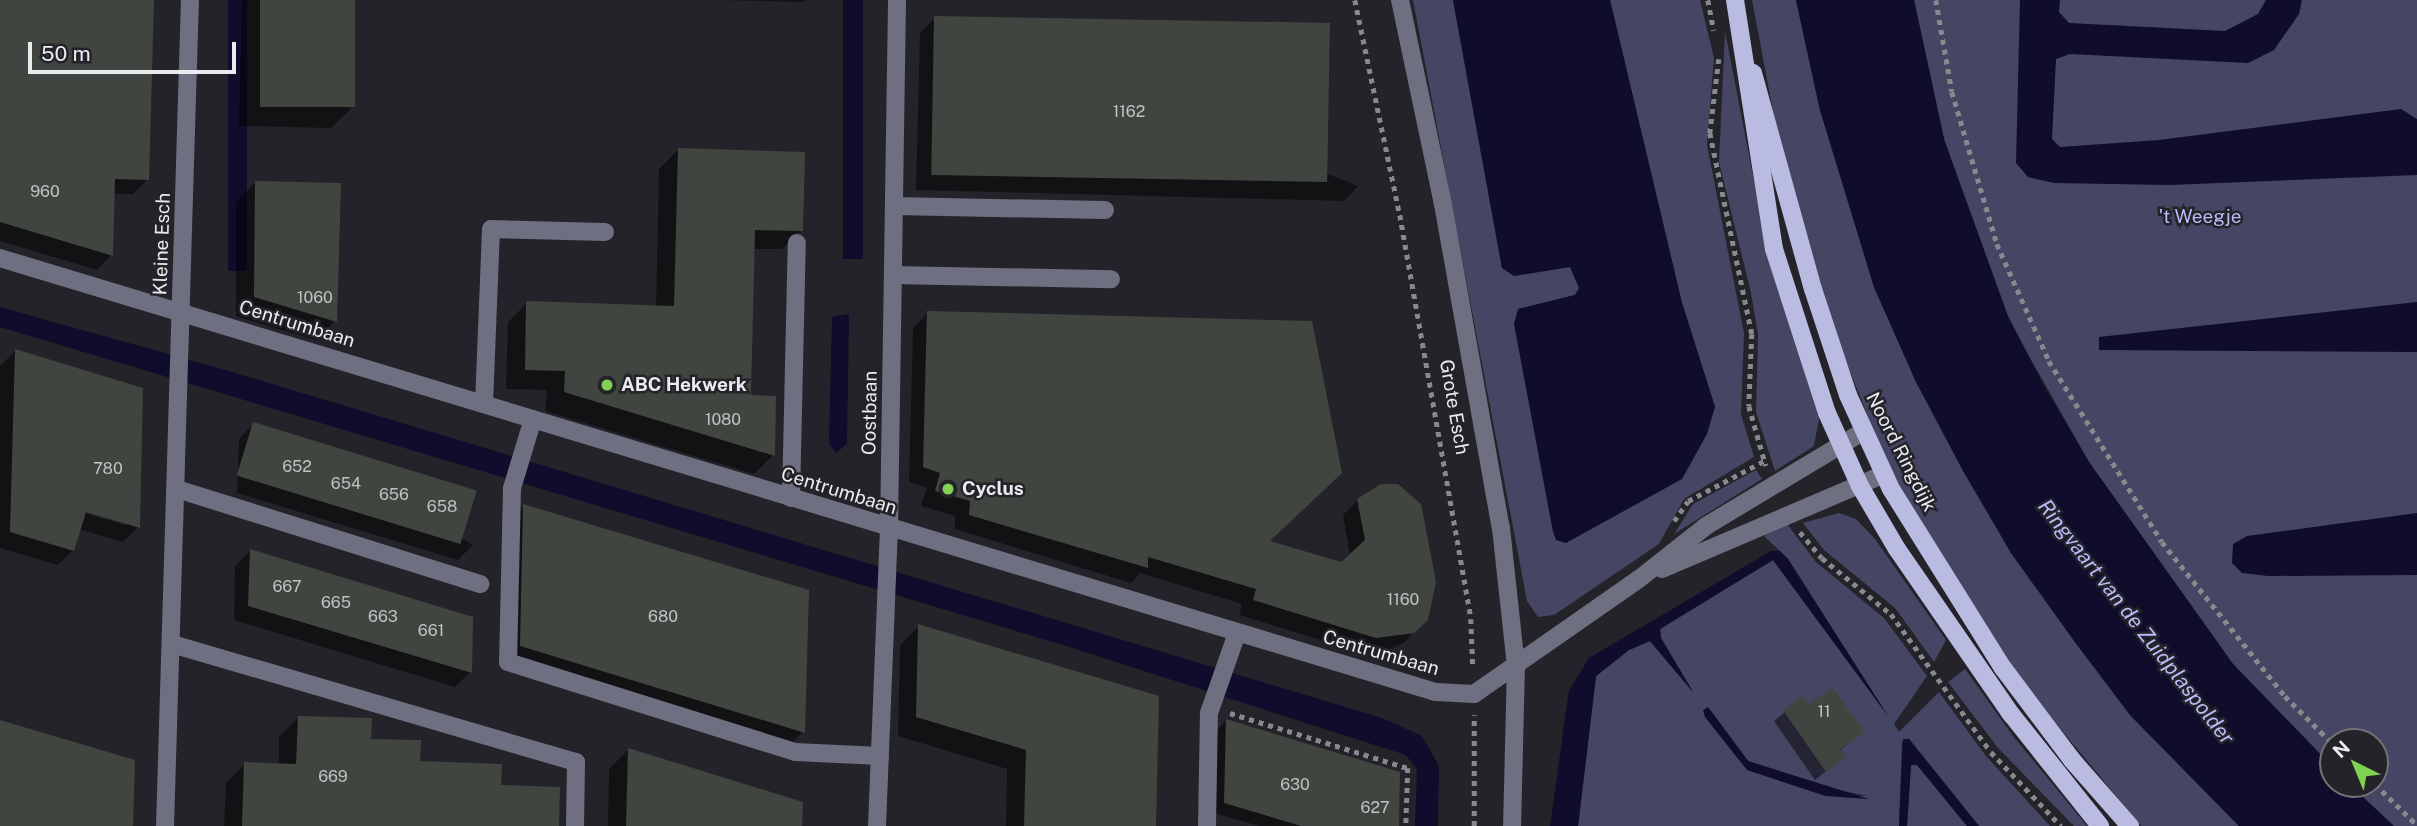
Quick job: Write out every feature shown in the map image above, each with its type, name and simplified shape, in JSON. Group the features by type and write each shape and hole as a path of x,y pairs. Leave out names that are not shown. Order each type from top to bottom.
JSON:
{"main road":[{"name":"Noord Ringdijk","path":"1735,0 1773,249 1800,339 1860,486 1950,630 2056,773 2100,826"},
{"name":"Noord Ringdijk","path":"1743,43 1813,289 1864,431 1885,474 2003,668 2072,760 2130,826"}],"street":[{"name":"Kleine Esch","path":"165,826 182,349 190,0"},
{"name":"Oostbaan","path":"877,826 889,528 897,0"},
{"name":"Grote Esch","path":"1400,0 1443,204 1502,528 1516,665 1512,826"},
{"path":"894,206 1105,210"},
{"path":"484,404 491,229 605,232"},
{"path":"792,498 797,243"},
{"name":"Centrumbaan","path":"0,258 181,310 889,528 1436,692 1474,694"},
{"path":"893,275 1111,279"},
{"path":"533,419 512,488 508,662 795,752 880,756"},
{"path":"1474,694 1639,579 1706,526 1864,431"},
{"path":"1639,579 1885,474"},
{"path":"177,489 480,584"},
{"path":"1207,826 1212,704 1237,633"},
{"path":"172,644 576,762 575,826"}],"path":[{"name":"Grote Esch","path":"1355,0 1400,215 1471,619 1474,826"},
{"path":"1936,0 1952,92 1997,244 2049,361 2162,541 2285,696 2319,730"},
{"path":"1212,704 1408,768 1406,826"},
{"path":"2389,798 2417,825"}],"green space":[{"path":"1413,0 1453,0 1502,268 1514,275 1570,267 1575,272 1579,289 1575,295 1519,309 1715,407 1682,303 1610,0 1700,0 1714,58 1707,145 1744,333 1741,414 1754,457 1684,499 1659,544 1554,615 1538,617 1527,601"},
{"path":"1752,0 1796,0 1820,110 1874,287 1916,382 2011,553 2130,715 2239,826 2141,826 2020,680 1896,485 1833,330 1782,159"},
{"name":"'t Weegje","path":"1914,0 2417,0 2417,826 2394,826 2364,798 2389,798 2389,728 2319,728 2319,755 2233,664 2089,462 1994,294 1944,139"},
{"path":"1725,31 1768,254 1819,419 1814,446 1775,471 1756,412 1758,334 1751,293 1719,162"},
{"path":"1756,470 1762,479 1674,534 1693,504"},
{"path":"1839,513 1856,519 1875,539 1946,640 1934,662 1895,608 1824,550 1803,523"},
{"path":"1787,524 1816,562 1884,618 1927,676 1894,724 1899,732 1939,692 1986,756 2050,826 1979,826 1909,739 1902,742 1899,826 1578,826 1596,676 1629,650 1650,641 1693,692 1661,638 1660,629 1773,560 1888,716 1788,559 1764,536","holes":["1708,707 1748,761 1817,786 1867,796 1826,796 1747,770"]},
{"path":"1965,669 2013,736 2087,826 2074,826 1998,748 1948,682"},
{"path":"1911,765 1917,765 1967,826 1907,826"}],"water":[{"path":"228,0 247,0 247,271 228,271"},
{"path":"843,0 863,0 863,259 843,259"},
{"path":"1453,0 1610,0 1682,303 1715,407 1707,434 1682,479 1566,543 1556,540 1553,532 1514,324 1518,309 1575,295 1579,288 1570,267 1514,276 1502,268"},
{"name":"Ringvaart van de Zuidplaspolder","path":"1796,0 1914,0 1944,139 2008,316 2043,384 2089,462 2233,664 2319,753 2319,798 2364,798 2394,826 2239,826 2130,715 2011,553 1963,471 1916,382 1874,287 1820,110"},
{"path":"2020,0 2060,0 2059,12 2069,23 2225,31 2258,14 2266,0 2302,0 2299,14 2274,50 2248,63 2070,54 2056,59 2052,139 2060,147 2159,140 2401,109 2417,119 2417,175 2170,185 2054,183 2028,177 2016,163"},
{"path":"2417,302 2417,352 2099,350 2099,337"},
{"path":"0,307 229,371 1382,718 1422,736 1439,766 1438,826 1415,826 1417,770 1406,755 1063,645 0,327"},
{"path":"849,314 847,444 836,453 829,443 832,317"},
{"path":"2417,513 2417,575 2268,576 2242,573 2232,563 2233,544 2247,536"},
{"path":"1771,551 1780,551 1788,559 1888,716 1773,560 1660,629 1661,638 1693,692 1650,641 1629,650 1596,676 1578,826 1550,826 1569,690 1589,658"},
{"path":"1708,707 1748,761 1869,799 1826,796 1747,770 1705,717 1703,710"},
{"path":"1903,739 1909,739 1979,826 1967,826 1917,765 1911,765 1907,826 1899,826"}],"building":[{"path":"0,0 154,0 149,180 115,179 113,256 0,222"},
{"path":"260,0 355,0 355,107 260,107"},
{"path":"934,16 1330,23 1327,182 931,175"},
{"path":"678,148 805,152 803,231 755,230 751,395 776,396 775,456 564,392 565,371 525,370 526,301 674,306"},
{"path":"255,181 341,183 337,322 254,297"},
{"path":"927,311 1312,321 1342,473 1270,541 1341,562 1365,540 1357,499 1381,484 1398,484 1421,504 1436,582 1428,620 1414,633 1376,638 1253,600 1256,589 1148,557 1148,568 969,515 970,501 935,491 940,473 923,467"},
{"path":"15,349 143,388 140,528 86,512 74,551 10,532"},
{"path":"253,422 477,490 460,544 237,476"},
{"path":"523,504 809,590 805,733 520,646"},
{"path":"250,549 473,617 472,673 248,606"},
{"path":"918,624 1159,696 1156,826 1024,826 1026,750 916,717"},
{"path":"1833,688 1865,732 1840,749 1846,757 1826,772 1783,710 1803,696 1809,704"},
{"path":"298,716 372,718 371,739 421,740 420,761 502,764 501,785 560,787 559,826 242,826 244,762 296,764"},
{"path":"1226,719 1400,772 1399,826 1301,826 1224,803"},
{"path":"0,720 135,760 133,826 0,826"},
{"path":"628,748 803,802 802,826 626,826"}],"place":[{"name":"ABC Hekwerk","path":"607,385"},
{"name":"Cyclus","path":"948,489"}]}
